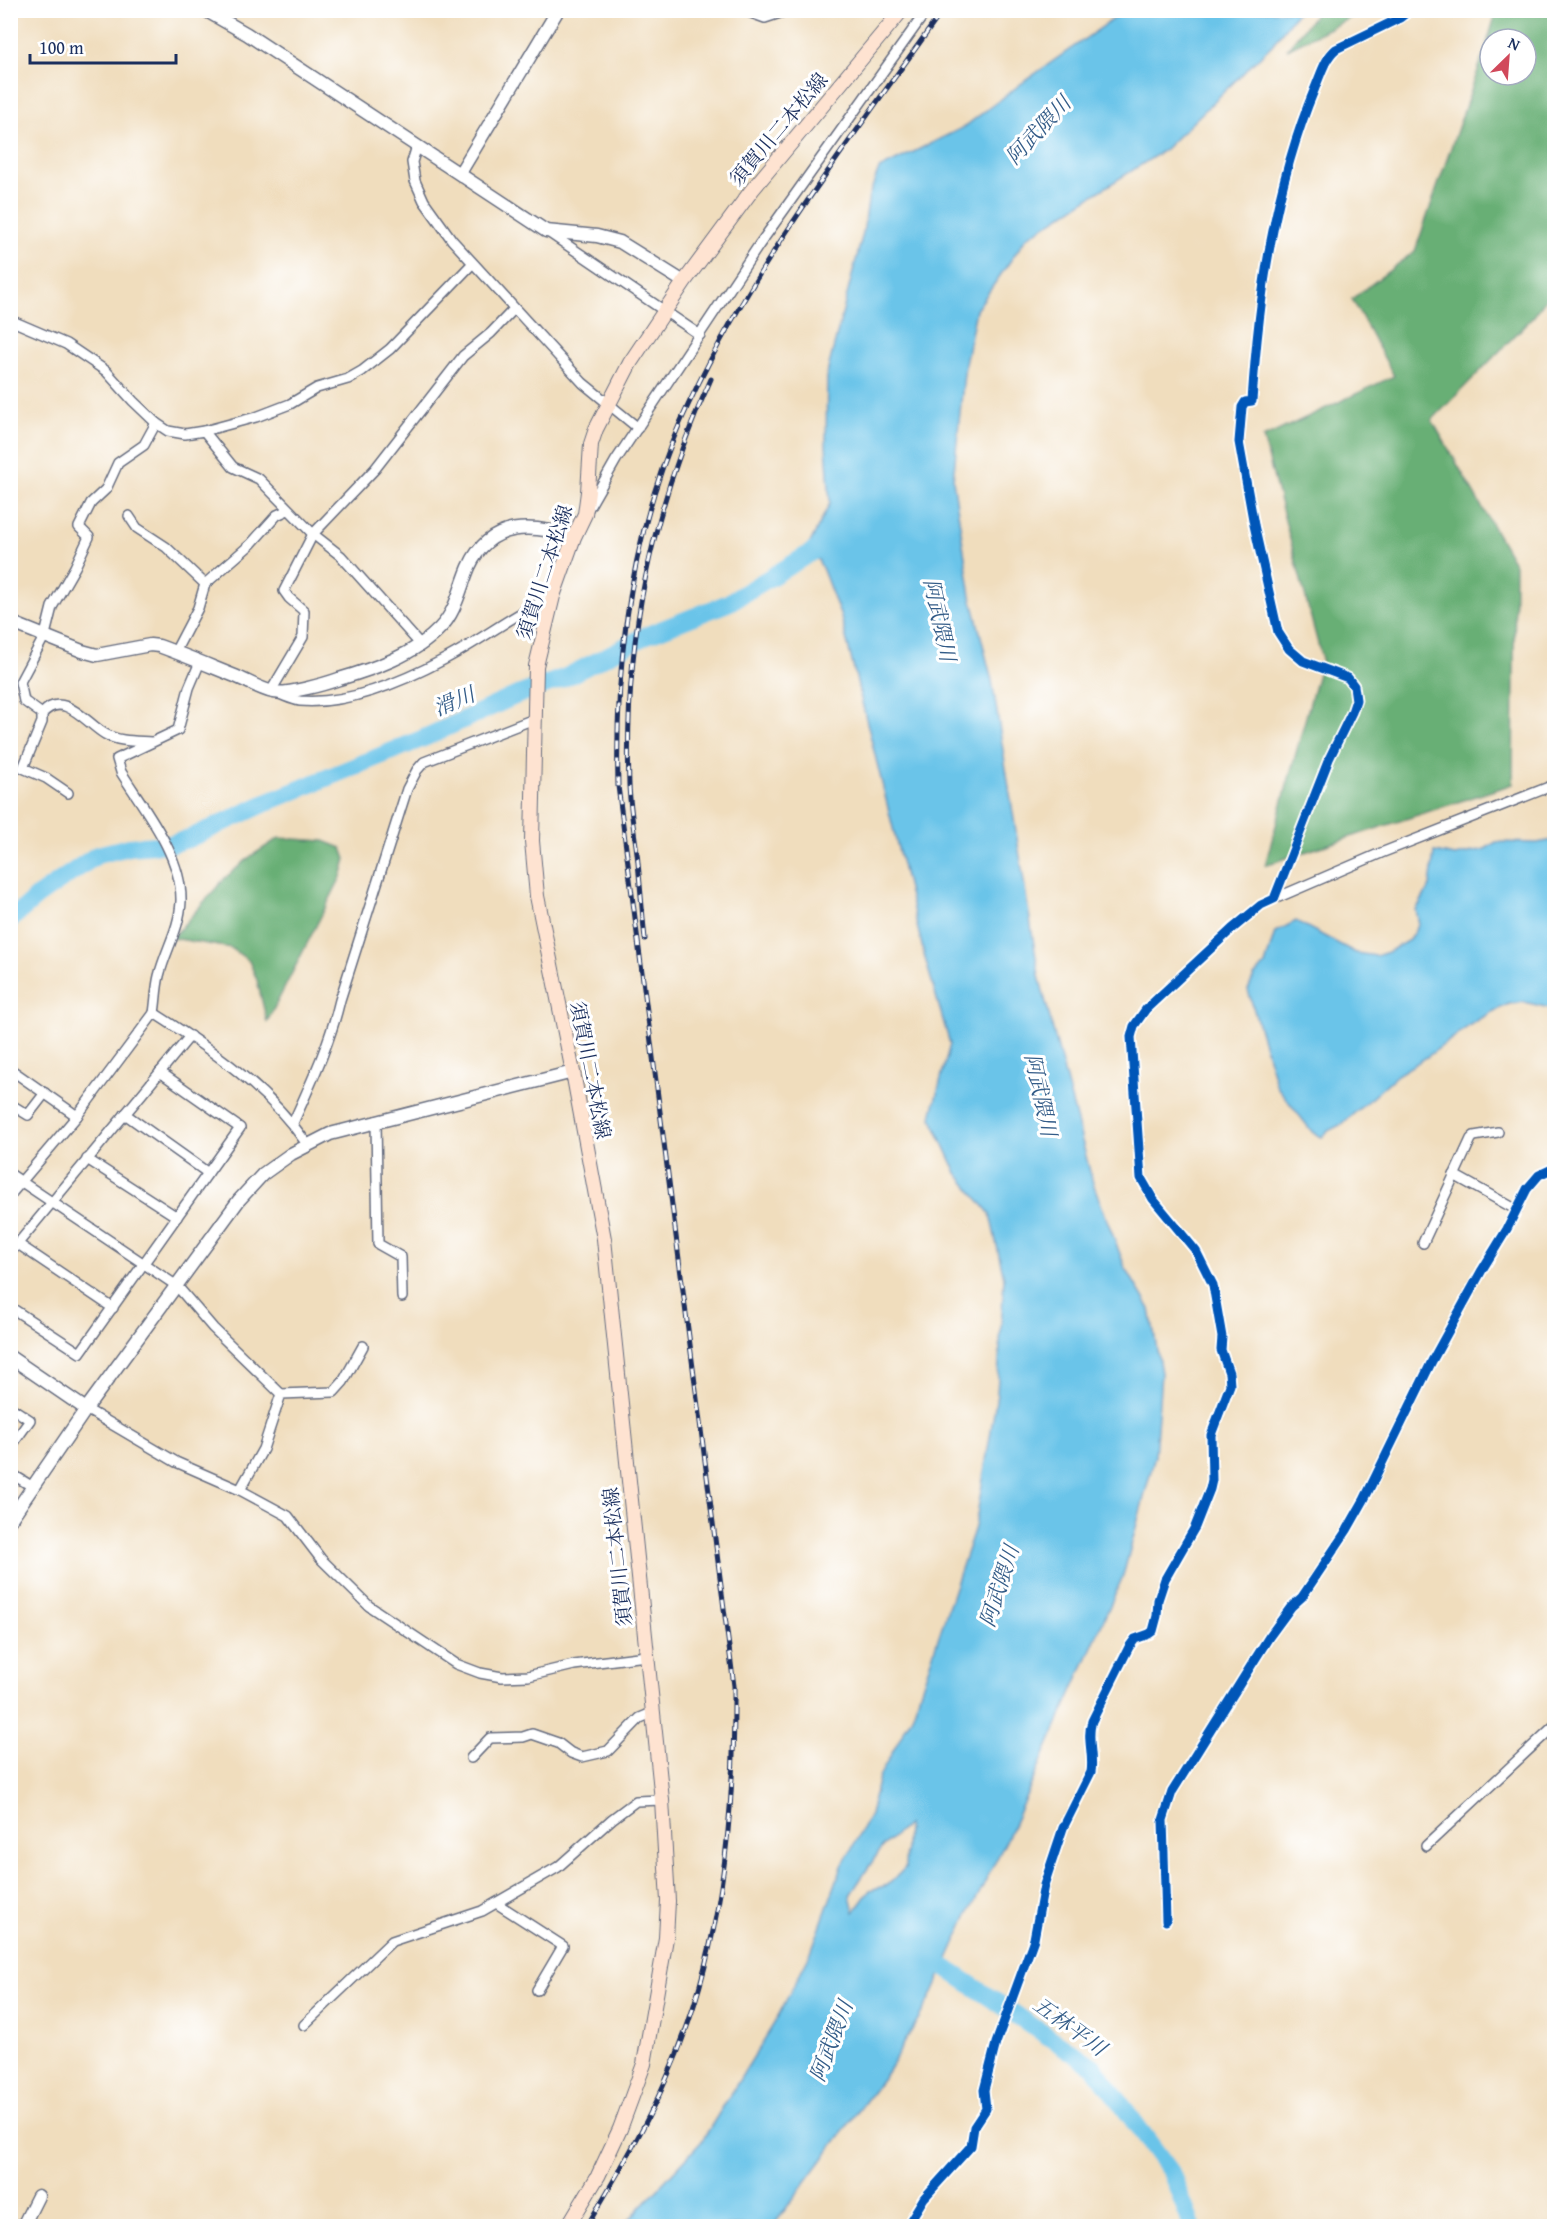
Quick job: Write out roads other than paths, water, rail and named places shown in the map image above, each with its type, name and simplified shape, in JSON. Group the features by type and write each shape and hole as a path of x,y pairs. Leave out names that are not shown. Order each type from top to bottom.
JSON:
{"main road":[{"name":"須賀川二本松線","path":"568,2226 598,2176 620,2129 644,2064 666,1938 668,1901 662,1800 604,1239 537,896 532,841 536,666 553,596 574,537 585,514 591,444 609,403 636,353 684,282 752,190 902,10"}],"street":[{"path":"205,10 247,34 460,173 700,335"},
{"path":"460,173 558,10"},
{"path":"743,10 765,18 789,10"},
{"path":"585,514 638,428 781,213 927,10"},
{"path":"417,146 412,162 415,181 424,201 472,264 584,383 638,428"},
{"path":"546,231 597,236 620,242 684,282"},
{"path":"10,320 66,344 106,371 156,423 168,430 185,434 256,417 290,404 317,388 348,379 363,371 390,349 472,264"},
{"path":"273,692 303,637 304,611 289,598 285,591 313,534 375,469 463,356 491,333 514,309"},
{"path":"42,714 24,701 20,682 45,635 52,607 89,537 79,526 91,503 106,489 118,463 144,445 156,423"},
{"path":"204,431 233,467 259,479 313,534 341,556 420,644"},
{"path":"175,652 198,608 205,584 251,544 278,515 288,510"},
{"path":"129,516 137,528 166,547 205,584"},
{"path":"273,692 320,686 387,664 420,644 439,629 447,619 460,595 470,566 484,546 496,535 517,528 534,527 550,529 574,537"},
{"path":"10,622 97,655 150,645 159,646 299,701 351,698 369,692 446,659 503,622 553,596"},
{"path":"10,1195 77,1116 154,1013 159,976 176,927 181,901 179,879 169,850 121,772 117,759 178,730 189,688 200,662"},
{"path":"68,793 46,778 23,768 42,722 42,714 49,706 58,704 74,710 105,734 119,740 153,742"},
{"path":"293,1123 329,1039 407,789 417,770 424,762 535,716"},
{"path":"1274,898 1554,785"},
{"path":"154,1013 190,1036 259,1088 293,1123 307,1144"},
{"path":"10,1253 190,1036"},
{"path":"10,1069 77,1116"},
{"path":"10,1307 80,1353 240,1128 160,1072"},
{"path":"10,1520 86,1409 247,1191 263,1174 307,1144 330,1134 573,1072"},
{"path":"10,1104 28,1115 45,1093"},
{"path":"125,1114 208,1173"},
{"path":"376,1121 378,1244 401,1257 402,1297"},
{"path":"1423,1243 1473,1137 1498,1132"},
{"path":"87,1159 177,1218"},
{"path":"1167,1921 1163,1820 1172,1792 1269,1637 1290,1607 1302,1597 1347,1530 1432,1361 1516,1210 1534,1180 1554,1168"},
{"path":"10,1174 177,1286 213,1328 281,1394 334,1392 344,1382 363,1346"},
{"path":"1454,1175 1516,1210"},
{"path":"18,1244 113,1308"},
{"path":"10,1357 86,1409 176,1462 240,1490 288,1516 321,1559 369,1606 456,1664 480,1673 502,1677 528,1676 574,1665 646,1656"},
{"path":"240,1490 263,1449 281,1394"},
{"path":"10,1407 30,1420 10,1449"},
{"path":"10,1473 33,1487"},
{"path":"471,1758 490,1738 523,1737 532,1734 558,1743 571,1753 582,1757 608,1751 640,1718 652,1713"},
{"path":"1426,1846 1554,1726"},
{"path":"304,2025 392,1941 482,1911 558,1867 636,1801 662,1800"},
{"path":"496,1903 563,1946 537,1990"},
{"path":"23,2226 38,2196"}],"water":[{"name":"阿武隈川","path":"1125,11 1298,11 1272,45 1163,151 1027,237 976,310 965,364 953,480 971,596 992,681 1039,976 1093,1183 1125,1267 1150,1309 1161,1373 1155,1456 1123,1576 1007,1839 964,1923 931,1997 888,2071 773,2226 623,2226 702,2141 775,2022 811,1952 842,1866 870,1815 879,1777 913,1714 975,1527 997,1394 1004,1278 990,1214 957,1173 931,1117 950,1044 925,958 841,617 810,543 830,503 826,445 827,373 863,233 869,196 879,169 964,127 1026,80","holes":["907,1825 905,1868 888,1885 870,1890 854,1912 850,1895 882,1847"]},
{"path":"1554,840 1554,1009 1524,1002 1509,1004 1492,1012 1397,1075 1342,1124 1322,1137 1313,1133 1277,1087 1248,990 1254,976 1265,965 1275,932 1296,921 1356,953 1376,956 1409,940 1419,924 1416,910 1430,886 1434,852 1455,856 1485,849 1496,842 1537,843"}],"waterway":[{"name":"滑川","path":"10,920 38,896 97,855 129,847 170,844 188,839 268,802 424,738 515,696 566,677 647,635 728,603 835,538"},
{"name":"五林平川","path":"927,1952 941,1965 1094,2067 1171,2172 1192,2226"}],"railway":[{"path":"587,2226 628,2156 665,2082 700,1987 721,1888 732,1787 734,1736 734,1686 618,786 623,647 630,601 638,555 663,466 706,368 767,261 943,10"},
{"path":"645,939 629,785 631,679 637,628 657,527 672,477 711,379"}]}
